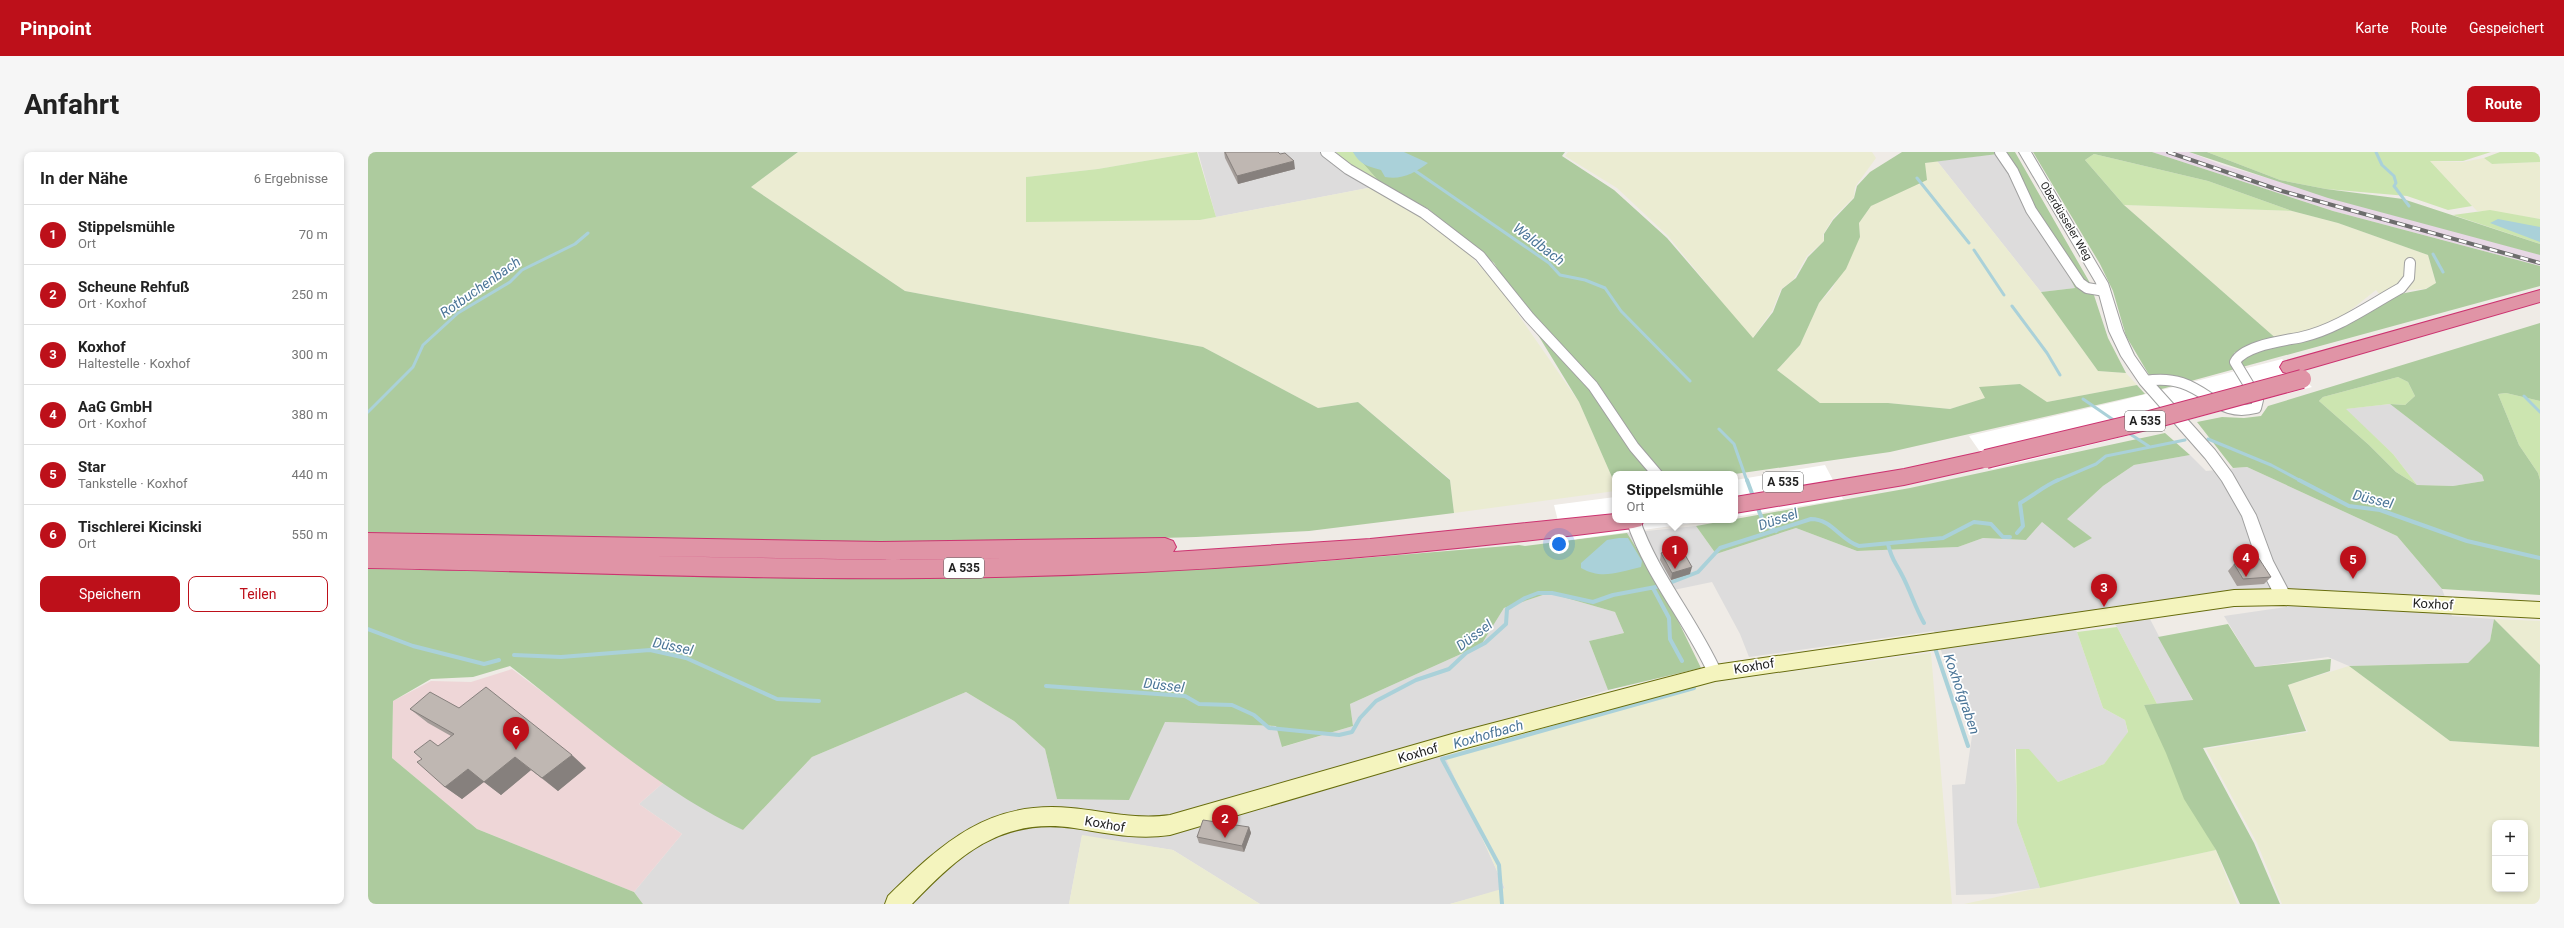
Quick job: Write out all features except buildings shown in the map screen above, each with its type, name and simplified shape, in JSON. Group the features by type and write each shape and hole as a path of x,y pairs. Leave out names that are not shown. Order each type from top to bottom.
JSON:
{"highway":[{"name":"A 535","path":"1738,503 1834,481 2143,422 2540,296"},
{"name":"A 535","path":"2296,373 2540,310"},
{"name":"A 535","path":"1738,490 1834,481"},
{"name":"A 535","path":"368,559 594,562 873,569 1036,567 1312,554 1431,544 1558,523 1612,509"},
{"name":"A 535","path":"368,542 881,551 1043,550 1194,546 1612,521"}],"main road":[{"name":"Koxhof","path":"896,904 950,852 988,828 1015,819 1044,816 1129,828 1147,829 1170,825 1459,741 1714,673 2234,598 2284,597 2540,610"}],"street":[{"path":"1326,152 1348,169 1424,213 1480,256 1529,317 1593,386 1634,447 1654,471"},
{"name":"Oberdüsseler Weg","path":"2000,152 2013,171 2031,210 2080,283 2095,290 2105,291"},
{"name":"Oberdüsseler Weg","path":"2025,152 2093,267 2105,291 2116,332 2128,356 2145,381 2210,454 2231,484 2249,515 2265,562 2284,597"},
{"path":"2145,381 2176,381 2186,384 2228,410 2242,412 2256,408 2258,400 2256,394 2238,369 2236,362 2238,356 2252,349 2316,334 2326,329 2401,288 2409,278 2410,263"},
{"path":"1634,523 1645,552 1706,651 1714,673"}],"shaded area":[{"path":"1198,152 1336,152 1373,187 1216,217"},
{"path":"2152,152 2189,152 2222,165 2540,255 2540,266 2333,211"},
{"path":"2006,153 2075,288 2041,292 1937,161"},
{"path":"2390,404 2482,475 2484,481 2453,486 2417,485 2393,454 2345,409"},
{"path":"2190,455 2206,471 2247,467 2397,536 2442,589 2452,616 2494,619 2490,641 2468,663 2349,666 2328,657 2255,667 2224,616 2286,607 2271,588 2141,602 2193,701 2157,704 2117,627 2104,610 2068,615 2077,632 2103,708 2125,720 2128,733 2104,764 2058,782 2029,750 2015,749 2017,823 2040,888 1995,894 1956,895 1952,785 1965,784 1972,736 1934,631 1749,657 1740,634 1712,582 1664,592 1627,533 1696,526 1716,554 1796,528 1857,551 1958,547 1983,538 2026,540 2042,522 2074,548 2091,538 2066,519 2103,486 2134,465"},
{"path":"1549,593 1615,612 1624,633 1589,641 1608,690 1438,740 1505,889 1450,904 1260,904 1173,850 1082,836 1069,904 643,904 634,892 682,834 639,804 663,783 743,830 812,757 966,692 1014,721 1045,749 1057,799 1164,722 1276,726 1283,747 1353,726 1350,704 1481,645 1504,608"},
{"path":"512,669 663,783 639,804 682,834 634,892 477,829 392,758 393,701 431,681 471,682"}],"green space":[{"path":"368,152 798,152 751,187 905,291 1203,347 1318,408 1358,402 1450,480 1454,513 1309,531 1196,537 961,544 368,533"},
{"path":"798,152 1197,152 1098,169 1026,177 1200,220 1373,187 1431,221 1466,251 1499,287 1579,402 1612,477 1612,491 1454,513 1450,479 1358,402 1318,408 1203,347 905,291 751,187"},
{"path":"1197,152 1216,217 1200,220 1026,222 1026,177 1098,169"},
{"path":"1336,152 1353,152 1383,186 1373,187"},
{"path":"1353,152 1565,152 1562,156 1614,190 1667,238 1753,338 1773,312 1782,289 1796,278 1808,257 1824,241 1824,234 1833,220 1854,198 1857,186 1870,172 1902,152 2015,152 2090,283 2108,338 2126,373 2098,371 2041,292 2075,288 2006,153 1925,163 1927,180 1871,206 1859,223 1860,237 1846,269 1819,303 1800,345 1777,370 1820,403 1888,403 1950,409 1985,398 1979,387 2020,384 2047,402 2137,385 2145,394 1890,452 1738,474 1738,471 1612,471 1612,477 1579,402 1494,263 1427,208 1383,186"},
{"path":"1568,152 1872,152 1876,158 1855,187 1854,197 1833,218 1823,235 1824,241 1807,256 1793,280 1781,289 1772,311 1752,339 1668,236 1617,188 1565,156"},
{"path":"2033,152 2152,152 2333,211 2540,266 2540,286 2158,390 2126,336 2113,291 2100,264","holes":["2094,154 2208,181 2292,211 2338,223 2428,255 2436,283 2426,289 2400,294 2233,361 2234,353 2247,346 2279,341 2124,205 2085,160"]},
{"path":"2189,152 2207,152 2280,180 2326,189 2403,199 2540,244 2540,255 2328,198"},
{"path":"2207,152 2491,152 2463,161 2430,161 2472,206 2448,210 2407,196 2326,189 2280,180"},
{"path":"2500,152 2540,152 2540,162 2492,164 2484,158"},
{"path":"2094,154 2208,181 2292,211 2124,205 2085,160"},
{"path":"2484,158 2492,164 2540,162 2540,219 2490,211 2477,211 2430,161 2463,162"},
{"path":"1937,161 2041,292 2098,371 2126,373 2137,385 2047,402 2020,384 1979,388 1986,398 1950,409 1888,403 1820,403 1777,370 1800,345 1819,303 1832,289 1860,237 1859,223 1871,206 1888,197 1925,163"},
{"path":"2124,205 2292,211 2338,223 2428,255 2436,284 2425,289 2408,290 2385,301 2376,290 2337,321 2279,341"},
{"path":"2490,210 2540,219 2540,244 2453,215"},
{"path":"2540,323 2540,401 2506,393 2498,394 2519,445 2538,473 2540,480 2540,595 2442,589 2397,536 2247,467 2233,468 2197,422 2222,417 2244,418 2261,416 2268,406","holes":["2398,377 2408,382 2415,396 2405,405 2390,404 2482,475 2484,481 2453,486 2417,485 2396,472 2369,445 2319,401 2323,397"]},
{"path":"2398,377 2408,382 2415,396 2405,405 2390,404 2346,409 2393,454 2417,485 2396,472 2369,445 2319,401 2323,397"},
{"path":"2506,393 2540,401 2540,480 2538,473 2519,445 2498,394"},
{"path":"2165,433 2190,455 2134,465 2103,486 2067,519 2092,538 2074,548 2042,522 2026,540 1983,538 1958,547 1857,551 1796,528 1716,554 1696,526 1713,523 1738,523 1738,519 1910,488"},
{"path":"1627,533 1664,592 1701,668 1608,690 1589,641 1624,633 1615,612 1549,593 1504,608 1481,645 1350,704 1353,726 1282,747 1276,726 1165,722 1129,800 1057,799 1045,749 1014,721 966,692 812,757 743,830 712,814 652,776 510,666 473,677 431,679 393,701 392,758 477,829 634,892 643,904 368,904 368,569 648,573 1190,569 1315,562 1519,545 1525,546"},
{"path":"2494,619 2540,621 2540,665"},
{"path":"2494,619 2540,665 2539,747 2450,741 2349,666 2468,663 2490,641"},
{"path":"2228,624 2255,667 2331,659 2330,671 2288,685 2306,731 2203,748 2254,843 2280,904 2240,904 2216,850 2184,799 2166,753 2144,705 2193,700 2158,637"},
{"path":"2117,627 2157,704 2144,705 2216,850 2040,888 2017,823 2016,749 2029,749 2058,782 2104,764 2128,732 2125,720 2103,708 2077,632"},
{"path":"1931,653 1952,904 1450,904 1505,888 1443,752 1705,683"},
{"path":"2349,666 2450,741 2539,747 2540,736 2540,904 2282,904 2257,843 2206,749 2308,732 2288,685"},
{"path":"1082,835 1173,850 1260,904 1069,904"},
{"path":"2216,850 2237,904 1964,904"}],"water":[{"path":"1353,152 1404,152 1428,163 1408,175 1391,178 1385,177 1381,170 1361,162"},
{"path":"2498,219 2540,227 2540,242 2490,223"},
{"path":"1628,538 1642,561 1641,567 1610,574 1596,574 1581,568 1581,563 1607,540"}],"pier":[{"path":"2282,359 2312,387 2143,432 1992,469 1969,436 2119,401"},
{"path":"1825,465 1843,499 1738,516 1738,480"},
{"path":"1612,497 1612,523 1693,523 1563,541 1554,505"}],"waterway":[{"path":"2376,152 2382,165 2394,176 2396,183 2394,186 2409,206"},
{"name":"Waldbach","path":"1414,170 1549,263 1560,275 1585,280 1605,288 1621,311 1690,381"},
{"path":"1917,178 1969,243"},
{"name":"Rotbuchenbach","path":"368,412 413,367 423,345 458,313 510,282 522,270 575,244 588,233"},
{"path":"1974,250 2004,295"},
{"path":"2433,254 2443,272"},
{"path":"2012,306 2047,353 2060,375"},
{"path":"2524,396 2540,412"},
{"path":"2083,399 2115,421"},
{"name":"Waldbach","path":"1719,429 1734,444 1747,481"},
{"path":"2127,432 2150,447"},
{"name":"Düssel","path":"2208,439 2271,465 2301,481"},
{"name":"Düssel","path":"2056,481 2096,464 2106,456 2185,440"},
{"name":"Waldbach","path":"1747,480 1754,499"},
{"name":"Düssel","path":"2299,480 2349,506 2380,510 2467,541 2540,558"},
{"name":"Düssel","path":"2017,533 2023,526 2020,503 2056,481"},
{"name":"Waldbach","path":"1757,506 1764,524 1775,530"},
{"name":"Düssel","path":"1775,530 1811,519 1818,520 1825,522 1846,539 1859,546 1943,538 1974,522 1991,524 2003,537 2010,537"},
{"name":"Düssel","path":"1667,584 1698,572 1720,548 1775,530"},
{"name":"Koxhofgraben","path":"1888,544 1892,558 1905,581 1924,623"},
{"name":"Düssel","path":"1046,686 1185,696 1199,704 1232,705 1254,715 1269,728 1339,735 1352,732 1360,718 1376,701 1416,680 1449,669 1466,653 1485,643 1506,624 1507,609 1525,598 1538,593 1552,593 1593,602 1613,595 1661,586"},
{"name":"Koxhofbach","path":"1653,588 1669,618 1670,639 1682,661"},
{"name":"Düssel","path":"368,629 413,646 484,664 499,660"},
{"name":"Koxhofgraben","path":"1935,648 1968,746"},
{"name":"Düssel","path":"514,655 561,657 650,650 686,658 777,699 819,701"},
{"name":"Koxhofbach","path":"1502,904 1499,865 1442,759 1694,688"}],"railway":[{"path":"2168,152 2282,191 2540,263"}],"place":[{"name":"Stippelsmühle","path":"1675,569"},
{"name":"AaG GmbH","path":"2246,577"},
{"name":"Star","path":"2353,579"},
{"name":"Koxhof","path":"2104,607"},
{"name":"Tischlerei Kicinski","path":"516,750"},
{"name":"Scheune Rehfuß","path":"1225,838"}]}
